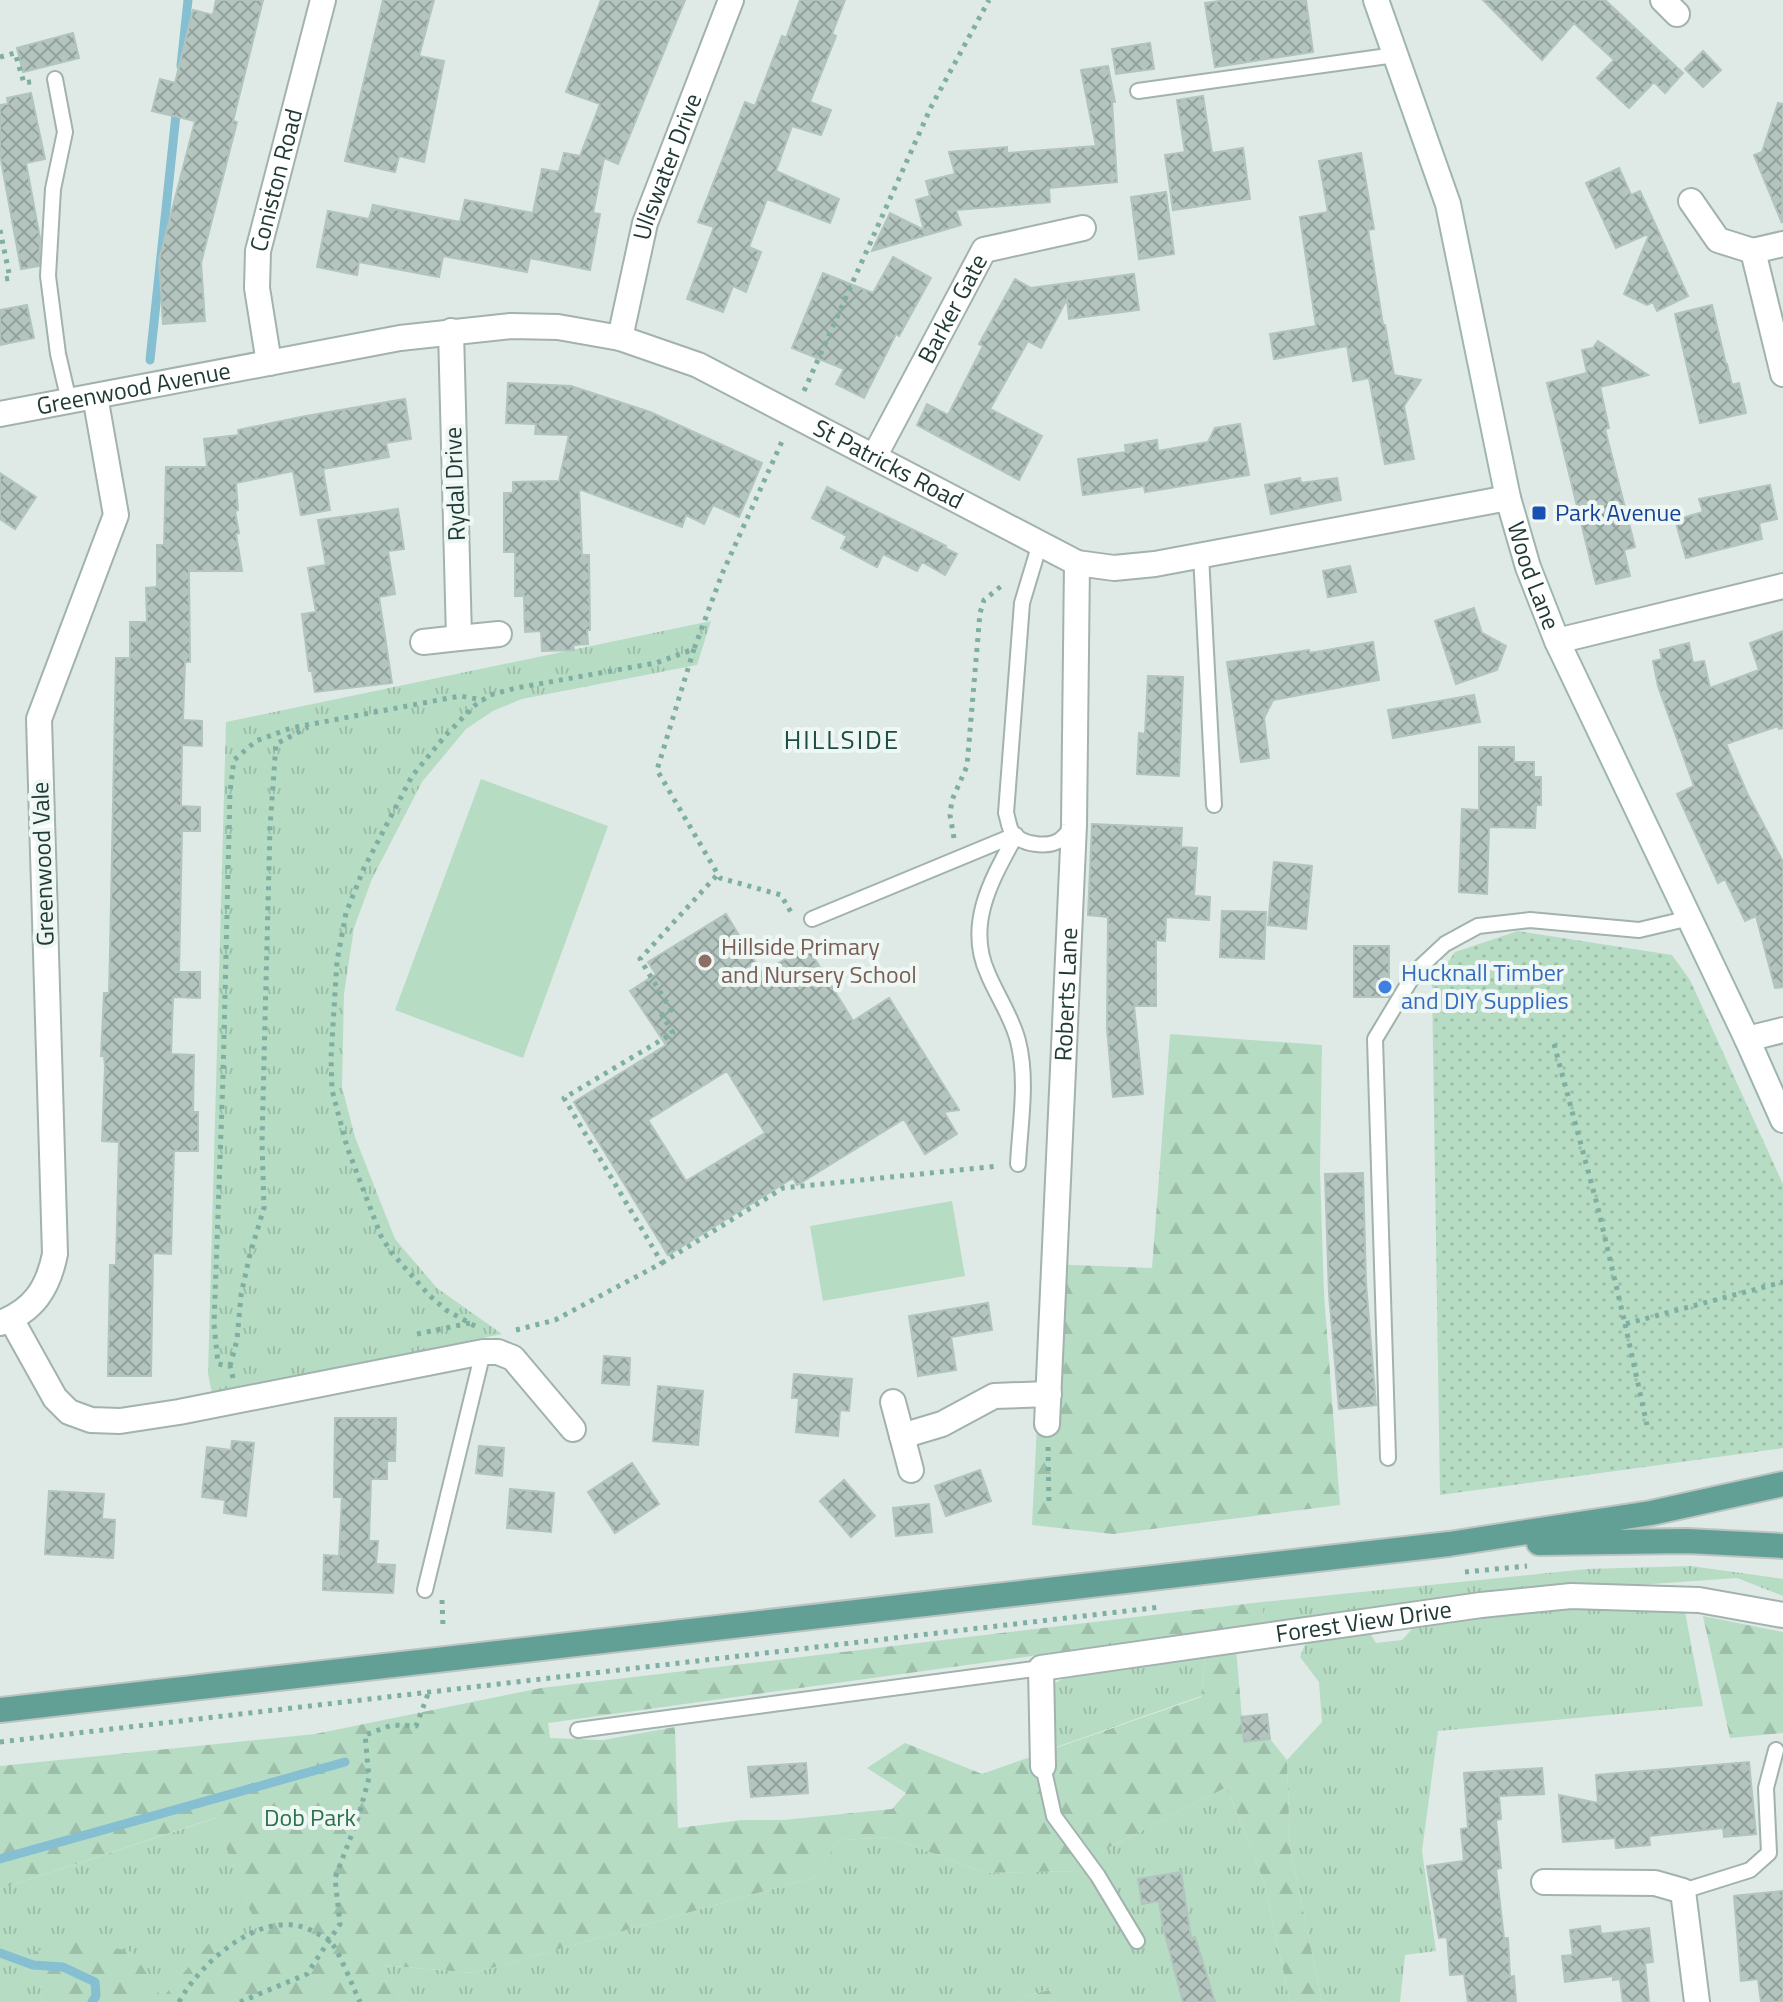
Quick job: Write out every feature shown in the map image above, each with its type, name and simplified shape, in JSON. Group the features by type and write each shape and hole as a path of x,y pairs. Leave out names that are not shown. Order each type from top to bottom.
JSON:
{"main road":[{"path":"0,1710 1449,1544 1651,1513 1783,1484"},
{"path":"1449,1544 1687,1541 1783,1546"}],"street":[{"name":"Coniston Road","path":"269,363 257,288 258,251 323,0"},
{"name":"Ullswater Drive","path":"620,338 645,223 731,0"},
{"name":"Wood Lane","path":"1376,0 1448,204 1508,498 1528,567 1557,641 1783,1120"},
{"path":"1691,201 1718,240 1753,251 1783,244"},
{"name":"Barker Gate","path":"874,457 984,250 1083,228"},
{"path":"1753,251 1783,374"},
{"name":"St Patricks Road","path":"269,363 451,331 511,326 558,327 620,338 698,365 874,457 1038,550 1077,563 1114,568 1155,564 1508,498"},
{"name":"Rydal Drive","path":"451,331 459,638"},
{"name":"Greenwood Avenue","path":"0,414 269,363"},
{"name":"Greenwood Vale","path":"5,1321 32,1305 44,1289 55,1254 39,719 116,515 95,396"},
{"name":"Roberts Lane","path":"1047,1424 1074,825 1077,563"},
{"path":"1557,641 1783,586"},
{"path":"423,642 499,634"},
{"path":"1747,1039 1783,1030"},
{"path":"5,1321 55,1398 69,1412 91,1420 120,1421 251,1399 497,1350 573,1429"},
{"path":"902,1436 942,1424 994,1396 1049,1394"},
{"path":"893,1402 911,1470"},
{"name":"Forest View Drive","path":"1041,1668 1481,1605 1571,1596 1699,1600 1783,1615"},
{"path":"1041,1668 1043,1766"},
{"path":"1544,1882 1655,1883 1683,1891 1697,2002"}],"lane":[{"path":"1138,91 1395,55"},
{"path":"55,79 65,132 53,189 48,276 58,354 69,401"},
{"path":"1038,550 1022,603 1006,813 1012,832 1022,840 1046,845 1060,841 1074,825"},
{"path":"1201,555 1214,805"},
{"path":"812,919 1016,835"},
{"path":"1016,835 985,897 978,937 980,956 1018,1040 1023,1069 1018,1164"},
{"path":"1388,1458 1375,1039 1416,971 1445,944 1478,926 1530,920 1639,930 1690,918"},
{"path":"425,1590 497,1350"},
{"path":"578,1730 1041,1668"},
{"path":"1683,1891 1750,1870 1769,1853 1766,1788 1776,1750"},
{"path":"1043,1766 1054,1816 1098,1876 1137,1941"}],"path":[{"path":"812,919 800,926 781,895 720,878 657,770 694,649 722,574 931,107 989,0"},
{"path":"0,57 15,53 24,83 55,79"},
{"path":"0,230 10,278 0,280"},
{"path":"961,858 950,815 952,800 967,766 980,613 984,600 1038,550"},
{"path":"694,649 656,663 516,688 484,700 446,735 412,776 364,868 346,913 337,961 332,1090 347,1147 381,1236 404,1270 429,1295 497,1350 662,1263 783,1188 1018,1164"},
{"path":"230,1366 218,1364 214,1324 230,791 234,760 256,741 291,728 460,696 484,700"},
{"path":"234,1379 230,1366 237,1340 241,1295 264,1208 265,991 276,744 312,725"},
{"path":"662,1263 564,1098 673,1033 662,1015 671,1010 640,959 718,874"},
{"path":"1554,1044 1598,1208 1647,1425"},
{"path":"1625,1324 1783,1282"},
{"path":"1047,1424 1049,1506"},
{"path":"1461,1572 1537,1566"},
{"path":"0,1742 1176,1606"},
{"path":"240,2002 307,1974 330,1941 338,1926 335,1878 358,1818 369,1778 365,1735 392,1725 416,1726 428,1694"},
{"path":"179,2002 186,1989 221,1951 267,1926 302,1925 330,1941 360,2002"}],"green space":[{"path":"711,621 697,665 522,699 493,711 466,729 422,782 372,879 354,928 344,994 342,1087 355,1137 395,1239 437,1288 502,1334 212,1393 208,1374 226,722"},
{"path":"481,779 608,826 523,1058 395,1010"},
{"path":"1518,931 1672,955 1690,980 1783,1184 1783,1448 1440,1495 1432,985 1455,952"},
{"path":"1170,1034 1322,1045 1320,1171 1324,1294 1340,1505 1113,1534 1032,1525 1045,1264 1152,1268"},
{"path":"952,1201 965,1276 823,1301 810,1226"},
{"path":"1691,1566 1783,1579 1783,1596 1737,1578 1465,1597 1263,1624 1262,1602 1587,1569"},
{"name":"Dob Park","path":"1262,1602 1263,1624 548,1723 550,1738 603,1740 675,1727 678,1828 892,1809 906,1793 867,1768 905,1743 982,1774 1201,1697 1206,1651 1236,1648 1244,1742 1270,1739 1287,1760 1290,1847 1322,2002 1290,2002 1264,1882 1227,1787 1104,1850 1081,1871 985,1873 890,1837 842,1840 835,1845 815,1877 474,1973 381,1965 401,2002 43,2002 34,1952 80,1940 133,1952 162,1998 210,1942 270,1942 249,1909 215,1818 0,1889 0,1766 315,1734 541,1688"},
{"path":"1577,1608 1685,1612 1703,1706 1438,1731 1422,1851 1436,1951 1405,1955 1400,2002 1322,2002 1290,1847 1287,1760 1322,1722 1319,1682 1300,1657 1308,1637 1367,1628 1376,1643 1402,1640 1413,1628 1446,1621"},
{"path":"1703,1616 1783,1632 1783,1733 1730,1738"},
{"path":"1206,1651 1201,1696 1054,1748 1050,1692 1060,1680 1098,1669"},
{"path":"1227,1787 1264,1882 1290,2002 1056,2002 1051,1989 1024,1997 1018,2002 401,2002 380,1965 474,1973 815,1877 835,1845 842,1840 890,1837 985,1873 1081,1871 1104,1850"},
{"path":"216,1818 249,1909 272,1942 210,1942 162,1999 35,1953 43,2002 0,2002 0,1889"},
{"path":"1052,1989 1056,2002 1018,2002 1024,1997"}],"building":[{"path":"216,0 263,0 233,121 237,122 201,263 205,321 163,324 159,260 195,121 152,111 160,79 175,83 193,10 213,15"},
{"path":"383,0 434,0 419,56 444,61 424,162 399,156 395,172 345,161"},
{"path":"601,0 685,0 618,164 604,158 593,213 600,214 590,270 530,258 527,272 443,256 439,277 359,262 357,275 317,267 328,211 369,219 373,205 460,222 465,200 533,213 542,169 559,172 564,153 580,156 600,104 566,92"},
{"path":"800,0 845,0 832,34 836,36 810,102 831,110 821,135 792,126 776,171 839,199 830,223 767,199 749,247 761,252 746,292 733,286 723,312 687,299 714,227 698,222 745,102 755,106 782,36 786,38"},
{"path":"1306,0 1313,52 1215,67 1205,3"},
{"path":"1483,0 1605,0 1683,73 1665,93 1654,82 1629,108 1597,78 1614,60 1574,23 1542,60"},
{"path":"73,33 79,58 23,72 17,48"},
{"path":"1150,43 1154,69 1116,74 1112,49"},
{"path":"1703,51 1721,70 1703,87 1685,69"},
{"path":"1108,66 1115,102 1112,102 1117,182 1049,188 1050,202 956,210 961,225 872,251 890,213 924,230 916,200 930,196 926,181 955,174 949,152 1007,147 1007,153 1096,146 1081,70"},
{"path":"31,93 45,159 26,163 40,238 39,266 21,269 0,155 0,105 8,104 7,98"},
{"path":"1203,96 1212,153 1243,148 1250,199 1173,210 1165,155 1185,152 1177,100"},
{"path":"1778,103 1783,104 1782,223 1754,155 1762,152"},
{"path":"1361,153 1374,229 1368,230 1394,375 1421,380 1404,406 1414,459 1385,464 1369,378 1353,381 1347,346 1274,359 1270,334 1316,326 1300,217 1328,212 1319,161"},
{"path":"1619,168 1631,195 1640,191 1688,296 1657,311 1653,302 1647,305 1624,294 1650,233 1616,248 1586,183"},
{"path":"1166,192 1174,254 1139,259 1131,197"},
{"path":"893,257 931,278 899,336 896,334 864,398 836,384 844,369 792,348 823,273 873,293"},
{"path":"1134,274 1139,310 1069,319 1067,299 1041,348 1028,341 990,409 1042,436 1019,480 917,425 927,404 948,415 983,346 979,344 1015,279 1031,288"},
{"path":"27,305 34,338 0,345 0,310"},
{"path":"1712,305 1732,385 1739,383 1746,413 1700,423 1675,314"},
{"path":"1598,341 1648,375 1600,387 1609,428 1605,429 1635,547 1624,550 1630,576 1596,584 1547,383 1587,373 1582,350 1593,348"},
{"path":"508,383 571,386 650,412 762,463 739,517 713,505 704,524 686,515 682,527 579,489 582,555 589,555 590,630 587,630 588,644 573,645 574,650 542,651 541,631 525,632 524,596 515,596 515,552 504,552 504,493 513,493 513,482 559,481 569,435 535,434 536,424 506,423"},
{"path":"405,399 411,439 386,443 389,457 323,469 330,510 301,515 293,471 236,483 238,510 235,511 239,533 236,534 242,571 189,571 190,662 185,662 183,720 202,721 202,746 182,745 181,806 200,807 200,831 182,831 179,972 200,972 200,998 173,997 171,1054 194,1055 193,1112 198,1112 198,1151 174,1151 171,1254 153,1253 151,1376 108,1376 110,1265 116,1265 119,1142 102,1141 105,1066 104,1056 101,1056 104,993 109,993 116,658 130,658 130,622 147,622 146,588 157,587 157,545 164,545 166,467 207,467 204,439 239,435 238,430"},
{"path":"1240,424 1249,475 1145,492 1144,486 1083,495 1078,459 1126,452 1125,445 1157,440 1158,451 1208,442 1215,428"},
{"path":"0,473 36,497 15,529 0,519"},
{"path":"1300,478 1301,483 1337,478 1341,500 1271,514 1265,485"},
{"path":"1770,485 1777,519 1759,523 1762,539 1686,558 1675,520 1703,512 1699,499"},
{"path":"827,487 957,554 945,575 922,562 917,571 883,554 877,567 841,548 847,536 812,518"},
{"path":"398,509 404,549 388,551 395,594 379,597 392,683 315,692 312,671 309,671 302,614 316,612 308,568 326,565 318,520"},
{"path":"1350,566 1356,592 1328,597 1323,571"},
{"path":"1474,608 1482,633 1506,646 1497,670 1456,684 1435,621"},
{"path":"1783,631 1783,728 1779,729 1778,726 1726,744 1747,793 1783,862 1783,987 1775,988 1756,916 1745,921 1725,879 1718,883 1677,794 1694,786 1658,686 1653,661 1662,659 1660,650 1689,643 1693,663 1704,661 1710,688 1759,670 1750,643"},
{"path":"1373,642 1379,680 1273,700 1264,718 1269,758 1241,762 1227,662"},
{"path":"1148,676 1183,677 1179,776 1137,774 1139,733 1145,734"},
{"path":"1474,695 1480,722 1393,738 1388,710"},
{"path":"1479,747 1514,747 1514,762 1534,762 1534,777 1541,777 1541,805 1536,805 1535,828 1489,827 1487,894 1459,892 1462,809 1479,810"},
{"path":"1092,824 1182,828 1181,847 1197,848 1194,896 1210,897 1209,920 1166,917 1165,941 1156,940 1156,1006 1134,1006 1143,1094 1113,1097 1107,1028 1108,917 1088,915"},
{"path":"1274,862 1312,866 1306,929 1268,925"},
{"path":"1222,911 1266,912 1264,959 1220,957"},
{"path":"726,914 762,973 807,946 853,1021 889,998 959,1110 944,1112 957,1134 925,1154 904,1119 797,1185 793,1178 668,1255 574,1102 666,1045 630,991 656,974 648,962","holes":["727,1071 765,1133 686,1181 648,1120"]},
{"path":"1354,946 1389,946 1389,997 1354,997"},
{"path":"1363,1173 1366,1283 1376,1405 1339,1409 1329,1294 1325,1174"},
{"path":"988,1303 992,1330 951,1337 956,1370 918,1376 909,1316"},
{"path":"604,1356 630,1358 629,1385 602,1383"},
{"path":"794,1374 852,1379 849,1411 840,1410 838,1436 796,1432 799,1398 792,1398"},
{"path":"658,1386 703,1391 698,1445 653,1441"},
{"path":"335,1418 396,1418 395,1461 387,1461 387,1479 371,1479 369,1541 378,1541 376,1564 395,1565 393,1593 323,1590 324,1555 339,1556 342,1497 334,1497"},
{"path":"232,1441 254,1443 246,1516 224,1513 225,1500 202,1497 207,1447 231,1450"},
{"path":"479,1446 504,1448 502,1476 476,1473"},
{"path":"632,1463 659,1504 615,1533 588,1492"},
{"path":"980,1470 991,1501 946,1516 935,1486"},
{"path":"844,1480 875,1516 851,1537 820,1501"},
{"path":"510,1489 554,1493 551,1532 507,1528"},
{"path":"49,1491 104,1494 102,1519 115,1520 113,1558 45,1554"},
{"path":"929,1504 932,1532 896,1536 893,1508"},
{"path":"1267,1714 1270,1739 1244,1742 1241,1717"},
{"path":"1749,1762 1756,1834 1724,1837 1723,1828 1649,1836 1650,1845 1616,1848 1615,1838 1563,1842 1559,1795 1598,1803 1596,1775"},
{"path":"806,1763 808,1793 751,1797 748,1767"},
{"path":"1542,1768 1544,1794 1499,1796 1501,1819 1496,1820 1501,1868 1496,1869 1516,2002 1468,2002 1464,1974 1450,1975 1447,1937 1439,1938 1427,1866 1464,1861 1461,1829 1468,1828 1464,1773"},
{"path":"1181,1872 1191,1938 1195,1937 1215,2002 1183,2002 1159,1901 1142,1904 1138,1879"},
{"path":"1783,1891 1783,2002 1761,2002 1758,1979 1741,1981 1734,1896"},
{"path":"1600,1926 1601,1934 1649,1928 1653,1962 1645,1963 1649,2002 1623,2002 1620,1979 1613,1980 1613,1976 1565,1982 1562,1956 1573,1955 1570,1930"}],"waterway":[{"path":"181,66 188,0"},
{"path":"150,360 177,105"},
{"path":"0,1859 345,1762"},
{"path":"0,1953 33,1965 63,1967 95,1982 96,1996 92,2002"}],"place":[{"name":"Park Avenue","path":"1539,513"},
{"name":"Hillside Primary and Nursery School","path":"705,961"},
{"name":"Hucknall Timber and DIY Supplies","path":"1385,987"}],"district":[{"name":"HILLSIDE","path":"842,740"}]}
